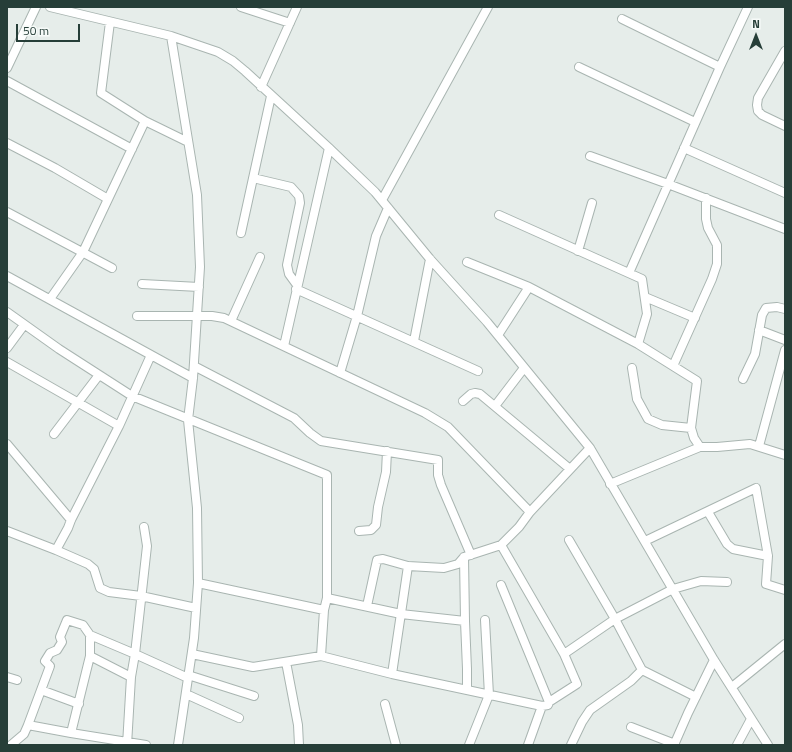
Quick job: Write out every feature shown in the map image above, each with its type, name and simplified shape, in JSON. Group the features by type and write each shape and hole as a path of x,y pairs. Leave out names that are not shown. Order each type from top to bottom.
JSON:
{"street":[{"path":"7,68 36,7"},
{"path":"50,7 171,36 218,52 233,61 262,87 329,148 382,200 430,259 498,335 590,448 714,660 768,745"},
{"path":"241,7 290,23"},
{"path":"262,87 297,7"},
{"path":"382,200 488,7"},
{"path":"628,273 748,7"},
{"path":"622,19 720,67"},
{"path":"110,22 100,93 145,121 188,142"},
{"path":"171,36 197,195 200,267 194,366 188,420 197,508 198,583 192,654 178,745"},
{"path":"785,51 758,98 757,105 758,111 762,115 785,126"},
{"path":"579,67 695,122"},
{"path":"7,81 132,149"},
{"path":"241,233 271,96"},
{"path":"50,299 83,252 145,121"},
{"path":"7,143 55,168 108,200"},
{"path":"284,346 329,148"},
{"path":"684,148 785,192"},
{"path":"590,156 706,198 785,229"},
{"path":"253,178 290,188 299,196 300,203 287,265 289,274 297,287 478,371"},
{"path":"673,366 717,264 717,245 706,219 706,198"},
{"path":"578,251 592,203"},
{"path":"340,373 357,316 376,236 388,208"},
{"path":"7,212 112,268"},
{"path":"499,215 642,279 647,314 638,344"},
{"path":"232,321 260,257"},
{"path":"414,342 430,259"},
{"path":"467,262 529,287 638,344 697,381 691,428 694,438 700,447"},
{"path":"7,276 193,378"},
{"path":"142,284 199,288"},
{"path":"498,335 529,287"},
{"path":"645,297 695,318"},
{"path":"744,379 755,354 762,315 766,308 777,307 785,309"},
{"path":"7,312 24,325 132,396 188,420 327,475 327,598 324,610 321,656"},
{"path":"137,316 212,316 224,318 425,413 448,427 530,512"},
{"path":"7,348 24,325"},
{"path":"759,330 785,340"},
{"path":"758,446 785,350"},
{"path":"56,550 119,426 151,355"},
{"path":"7,362 119,426"},
{"path":"194,366 294,418 321,441 438,460 438,475 441,485 468,556 464,622 467,690"},
{"path":"495,406 524,368"},
{"path":"632,368 637,399 648,419 662,425 691,428"},
{"path":"54,434 99,375"},
{"path":"463,401 467,396 475,393 480,394 570,470"},
{"path":"7,444 71,520"},
{"path":"610,484 700,447 750,444 785,455"},
{"path":"367,606 377,560 408,566 444,568 458,564 468,556 501,546 519,527 530,512 590,448"},
{"path":"359,531 371,530 376,525 378,507 386,472 387,452"},
{"path":"645,541 756,488 768,556 766,584 785,590"},
{"path":"708,512 727,544 733,549 768,556"},
{"path":"127,743 130,677 135,654 147,546 144,527"},
{"path":"7,531 88,564 94,569 100,588 109,592 141,596 196,608"},
{"path":"569,540 615,619 642,670 696,696"},
{"path":"501,546 564,654 577,684 546,704 528,745"},
{"path":"392,674 408,566"},
{"path":"564,654 615,619 673,590 701,581 726,582"},
{"path":"198,583 324,610"},
{"path":"501,585 546,704"},
{"path":"327,598 401,614 464,622"},
{"path":"11,745 24,734 50,666 45,661 50,653 57,650 62,642 60,637 67,620 83,625 90,635 188,677 254,696"},
{"path":"469,745 489,695 485,620"},
{"path":"71,733 90,656 90,635"},
{"path":"732,687 785,644"},
{"path":"192,654 253,667 321,656 392,674 489,695 546,704"},
{"path":"90,656 130,677"},
{"path":"631,727 674,744 714,660"},
{"path":"286,662 298,725 299,745"},
{"path":"571,745 582,722 590,710 631,681 642,670"},
{"path":"7,677 17,680"},
{"path":"41,690 79,704"},
{"path":"186,694 239,718"},
{"path":"385,704 396,745"},
{"path":"737,745 751,719"},
{"path":"28,725 127,743 146,745"}]}
